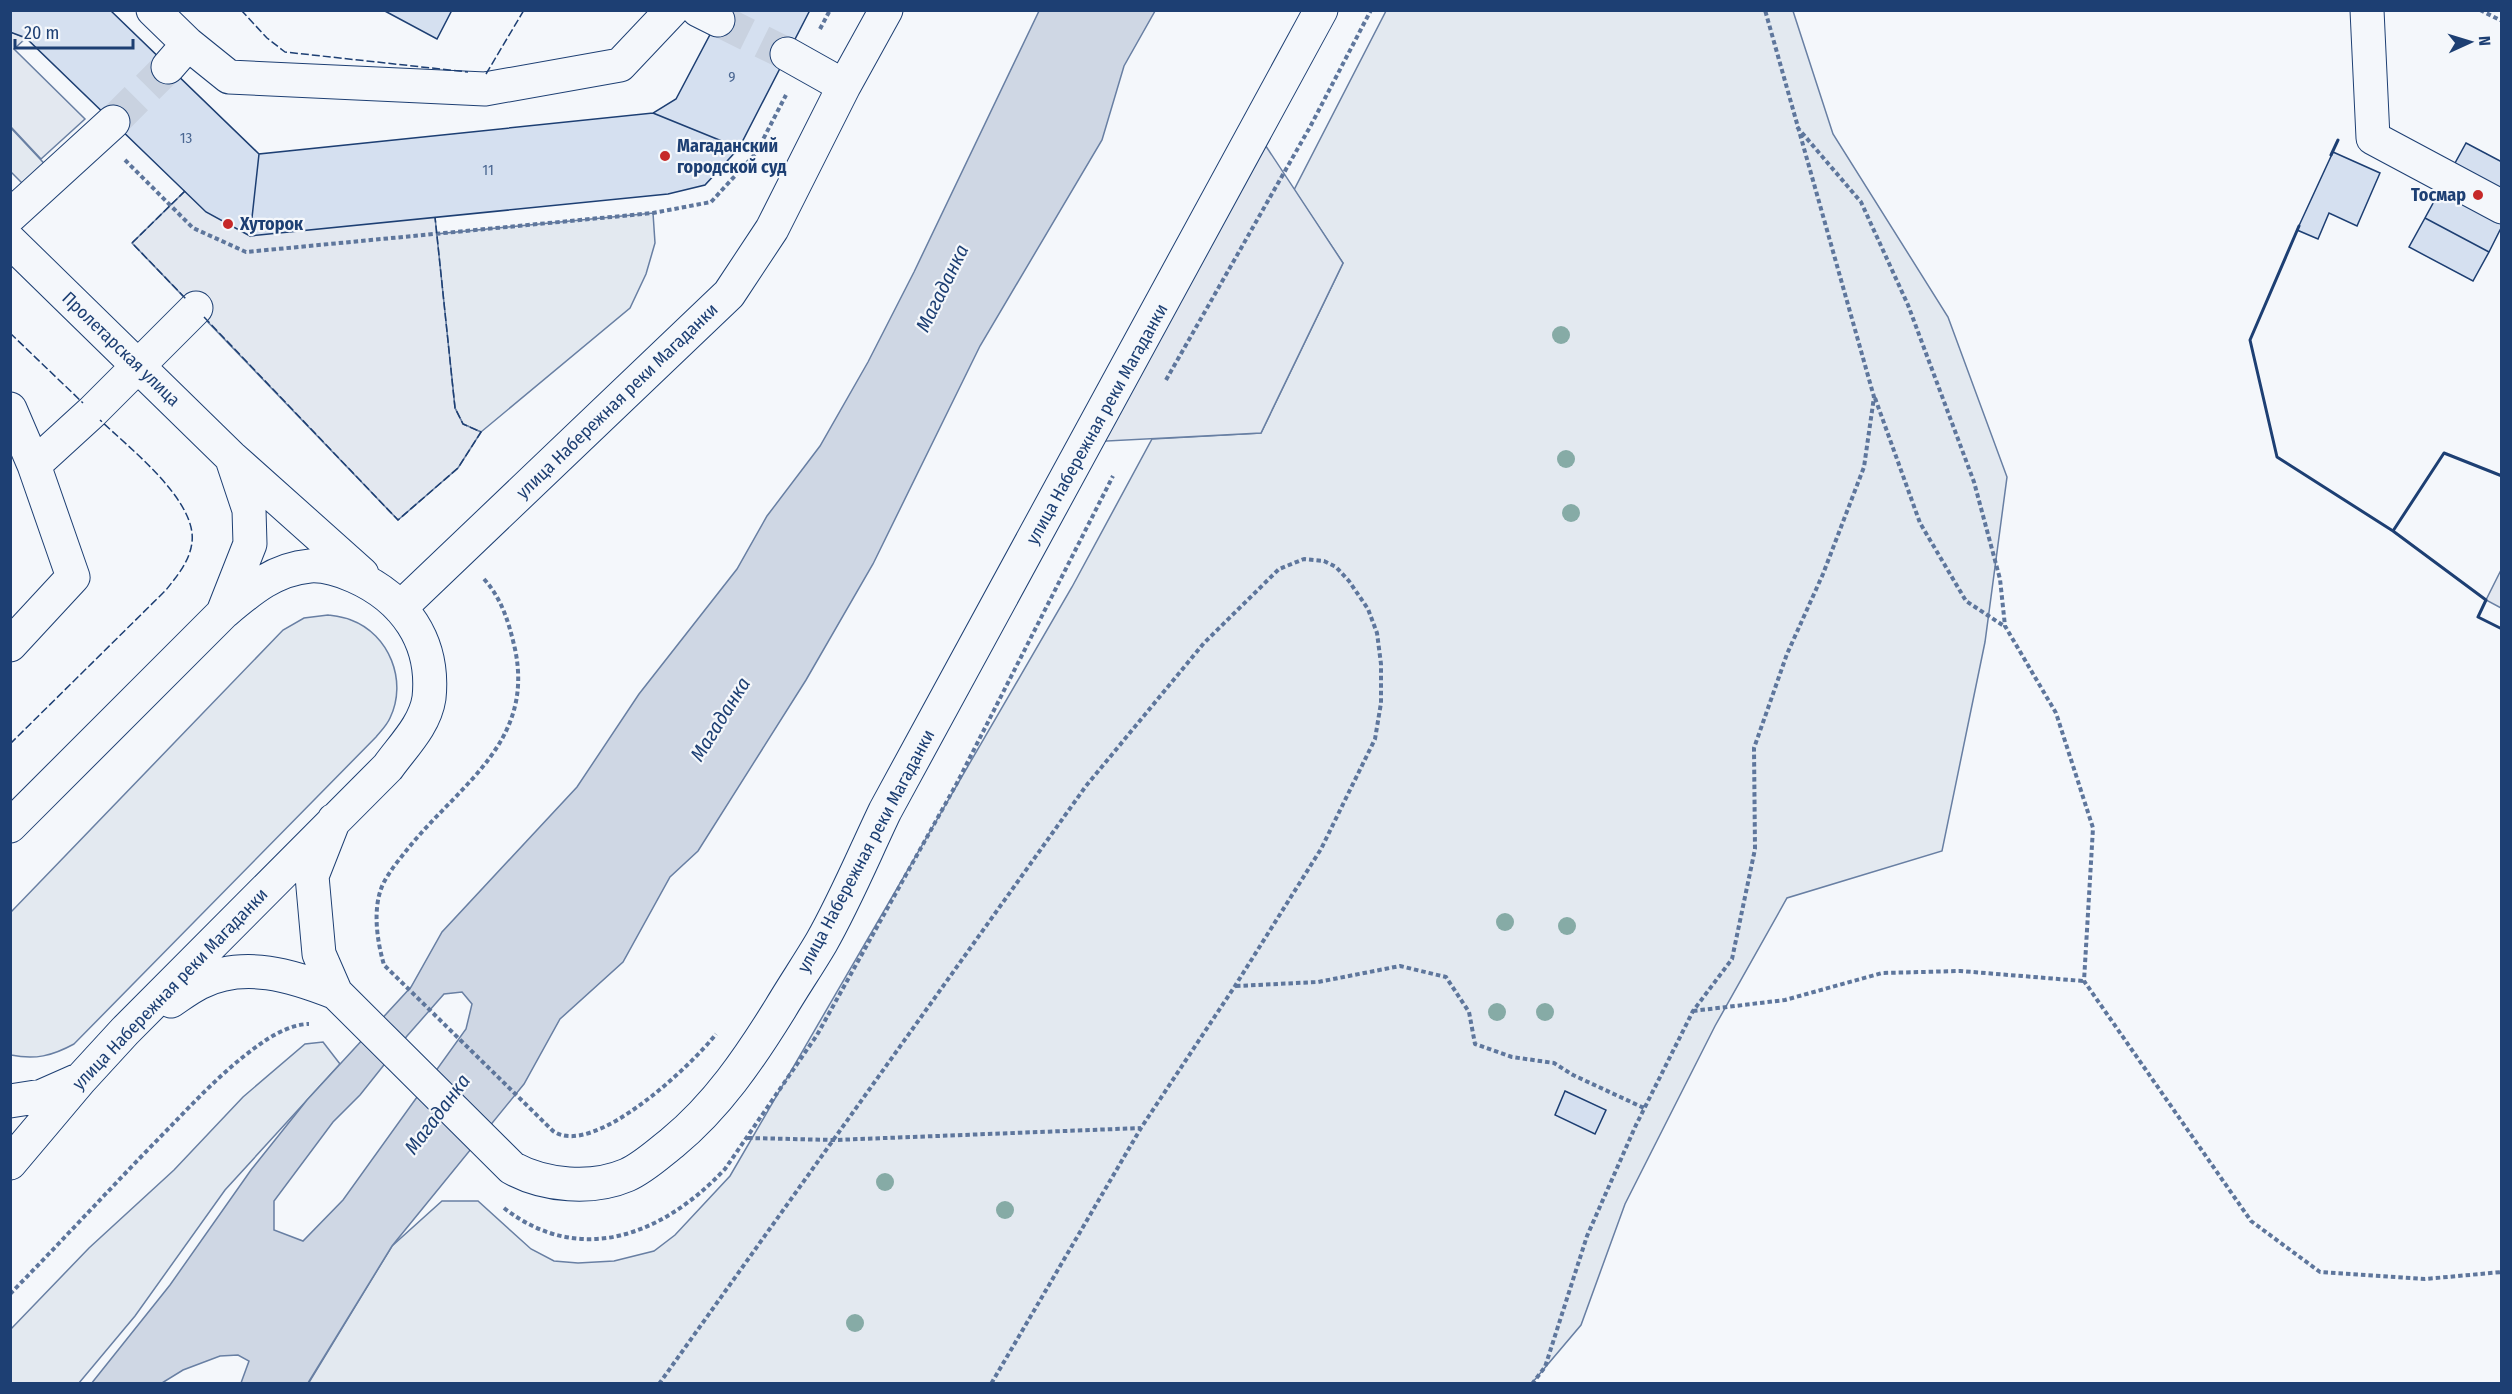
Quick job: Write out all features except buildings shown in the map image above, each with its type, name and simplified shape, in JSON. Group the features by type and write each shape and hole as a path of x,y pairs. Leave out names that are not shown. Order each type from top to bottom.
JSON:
{"street":[{"path":"153,10 178,56 229,77 485,89 620,65 672,10"},
{"name":"улица Набережная реки Магаданки","path":"10,1163 125,1031 388,768 420,724 429,699 429,663 419,632 400,608 729,294 772,229 844,86 886,10"},
{"name":"улица Набережная реки Магаданки","path":"334,820 312,876 319,954 336,993 512,1168 525,1175 563,1183 603,1181 627,1174 652,1159 679,1137 715,1103 748,1060 821,941 885,811 1094,433 1321,10"},
{"path":"2367,10 2373,138 2502,207"},
{"path":"795,59 844,86"},
{"path":"10,216 106,128"},
{"name":"Пролетарская улица","path":"10,241 231,457 400,608"},
{"path":"34,465 92,412 196,308"},
{"path":"10,409 34,465 74,577 10,645"},
{"name":"Пролетарская улица","path":"223,613 250,544 249,510 231,457"},
{"path":"10,826 223,613 257,585 285,571 311,566 336,568 375,585"},
{"path":"125,1031 199,982 228,974 252,971 281,974 336,993"},
{"path":"10,1101 42,1096 80,1080"}],"path":[{"path":"106,128 193,228 246,252 653,213 711,202 756,153 795,59 830,10"},
{"path":"1765,10 1874,396 1920,523 1966,601 2005,626"},
{"path":"2480,10 2502,21"},
{"path":"1797,127 1861,202 1908,305 1974,482 2000,579 2005,626 2056,713 2093,828 2084,981 2251,1221 2320,1272 2424,1279 2502,1272"},
{"path":"1532,1383 1545,1367 1587,1236 1644,1108 1693,1011 1732,959 1755,849 1754,748 1787,654 1823,574 1864,466 1874,396"},
{"path":"459,551 494,590 509,621 520,683 516,710 500,745 477,777 420,833 390,871 382,886 377,908 379,937 384,965 391,974 541,1119"},
{"path":"659,1383 1086,786 1204,643 1279,569 1295,560 1319,559 1336,567 1349,580 1372,619 1378,638 1381,664 1379,721 1365,762 1321,849 1236,986 1141,1128 991,1383"},
{"path":"1236,986 1318,982 1400,966 1446,977 1469,1012 1476,1044 1512,1058 1554,1063 1573,1075 1644,1108"},
{"path":"1693,1011 1785,1000 1882,973 1960,971 2084,981"},
{"path":"10,1294 111,1187 232,1066 280,1032 302,1024 315,1027"},
{"path":"748,1138 835,1140 1141,1128"}],"shaded area":[{"path":"1386,11 1793,11 1833,134 1948,317 2007,477 1985,642 1942,851 1787,898 1715,1026 1625,1204 1581,1325 1532,1383 308,1384 392,1246 442,1201 478,1201 531,1249 554,1261 578,1263 614,1261 654,1251 675,1235 730,1176 1072,587 1152,439 1261,433 1343,263 1294,190"},
{"path":"11,32 26,38 14,49 85,119 41,159 11,127"},
{"path":"10,127 55,175 34,195 11,172"},
{"path":"1256,131 1343,263 1261,433 1088,442"},
{"path":"185,191 435,217 455,408 463,424 481,432 458,468 398,520 132,243"},
{"path":"653,213 655,243 646,274 630,308 481,432 463,424 455,408 436,234"},
{"path":"2501,570 2501,608 2486,600"},
{"path":"328,615 348,619 364,627 376,636 392,660 397,689 395,704 386,726 74,1044 43,1056 11,1055 11,912 283,630 304,618"},
{"path":"323,1042 340,1064 225,1190 135,1316 79,1383 11,1383 10,1330 89,1248 174,1170 243,1097 305,1044"}],"water":[{"name":"Магаданка","path":"1039,11 1155,11 1124,66 1102,140 980,346 873,564 806,680 698,851 670,877 623,962 560,1019 524,1084 392,1246 308,1383 241,1383 249,1361 238,1355 220,1356 183,1370 162,1383 91,1384 170,1285 251,1170 307,1100 411,987 442,932 577,787 639,694 737,569 767,516 820,446 868,362 914,272","holes":["462,992 472,1004 466,1029 343,1200 303,1241 274,1230 274,1201 333,1122 360,1095 407,1036 444,994"]}],"tunnel":[{"path":"718,20 787,54"},
{"path":"113,122 168,67"}],"fence":[{"path":"241,10 267,38 285,52 468,72"},
{"path":"486,74 524,10"},
{"path":"185,191 132,243 187,300"},
{"path":"204,317 398,520 458,468 481,432 463,424 455,408 435,217"},
{"path":"10,333 83,403"},
{"path":"10,744 166,590 182,568 191,549 191,526 184,509 143,459 100,420"}],"wall":[{"path":"2331,155 2338,140"},
{"path":"2299,226 2250,340 2277,457 2393,531 2444,453 2502,476"},
{"path":"2393,531 2486,600 2478,617 2502,629"}],"place":[{"name":"Магаданский городской суд","path":"665,156"},
{"name":"Тосмар","path":"2478,195"},
{"name":"Хуторок","path":"228,224"}]}
